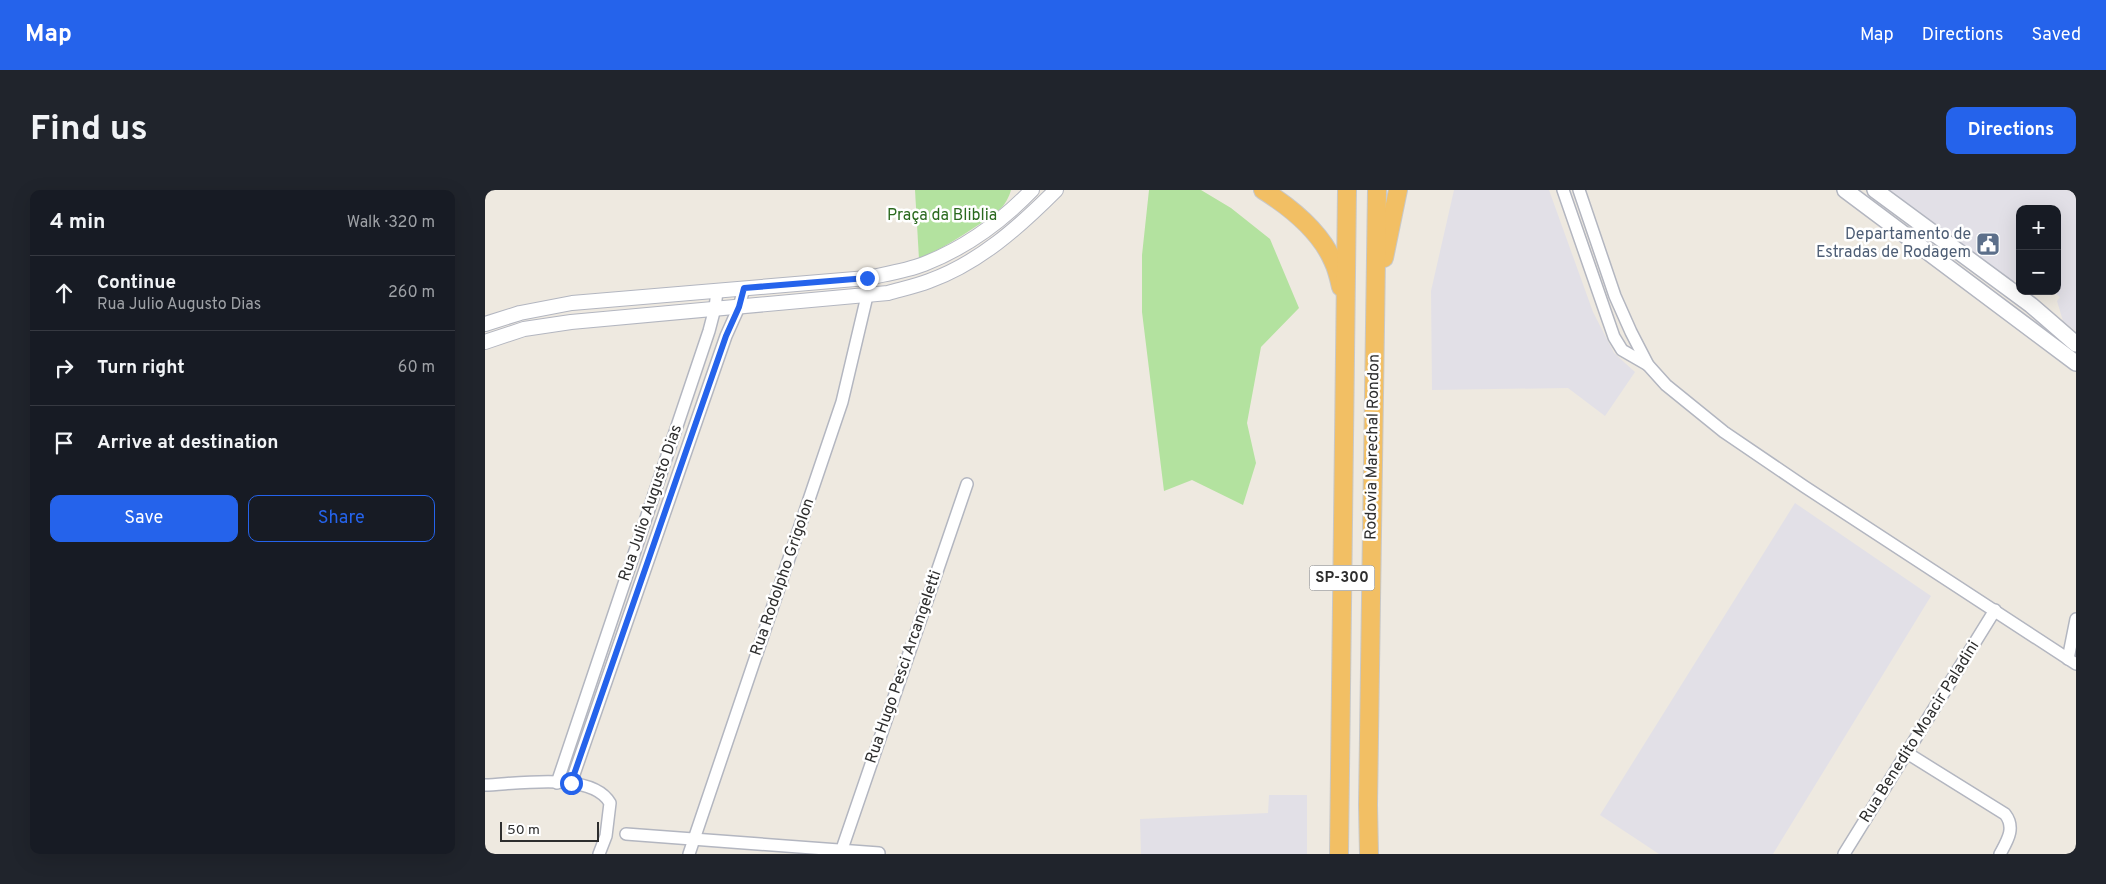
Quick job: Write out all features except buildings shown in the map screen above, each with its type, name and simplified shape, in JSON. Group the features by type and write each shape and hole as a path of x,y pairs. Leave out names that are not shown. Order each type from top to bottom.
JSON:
{"highway":[{"path":"1263,190 1299,217 1317,236 1333,260 1346,302"},
{"name":"Rodovia Marechal Rondon","path":"1339,854 1347,190"},
{"name":"Rodovia Marechal Rondon","path":"1369,854 1368,805 1377,190"},
{"path":"1376,297 1398,190"},
{"path":"1368,805 1382,854"}],"main road":[{"path":"1845,190 2076,363"},
{"path":"1875,190 2031,305 2076,344"}],"street":[{"path":"485,324 520,313 572,304 867,278 923,264 963,246 1022,196 1032,190"},
{"path":"485,342 524,330 571,322 888,293 930,281 966,264 997,244 1025,221 1056,190"},
{"path":"1648,365 1622,350 1614,338 1564,193 1579,190 1615,296 1631,332 1648,365 1666,385 1724,432 2072,661 2076,619"},
{"path":"1022,196 1025,221"},
{"path":"1582,246 1596,241"},
{"name":"Rua Julio Augusto Dias","path":"571,783 726,336 739,307 744,288"},
{"name":"Rua Julio Augusto Dias","path":"557,783 715,308 717,291"},
{"name":"Rua Rodolpho Grigolon","path":"689,854 842,402 867,296"},
{"name":"Rua Hugo Pesci Arcangeletti","path":"841,849 967,484"},
{"name":"Rua Benedito Moacir Paladini","path":"1844,854 1995,610"},
{"path":"1907,753 2005,814 2011,829 1999,854"},
{"path":"485,786 571,783 600,791 610,803 610,815 606,836 599,854"},
{"path":"626,834 879,853"}],"shaded area":[{"path":"1454,190 1549,190 1593,312 1614,353 1635,372 1605,416 1568,388 1432,390 1431,291"},
{"name":"Departamento de Estradas de Rodagem","path":"1885,190 2076,190 2076,331 2063,321 2057,301 2060,297 2057,295 2061,295 2061,205 2016,205 2016,281 2006,282"},
{"path":"1795,503 1931,596 1773,854 1659,854 1600,815"},
{"path":"1269,795 1307,795 1307,854 1141,854 1140,819 1268,813"}],"green space":[{"name":"Praça da Bliblia","path":"915,190 1011,190 999,210 960,237 919,259"},
{"path":"1149,190 1201,190 1231,208 1270,239 1299,308 1261,347 1247,423 1256,463 1243,505 1192,480 1164,491 1142,312 1142,255"}],"place":[{"name":"Departamento de Estradas de Rodagem","path":"1988,244"}],"route":[{"path":"571,783 726,336 739,307 744,288 867,278"}]}
